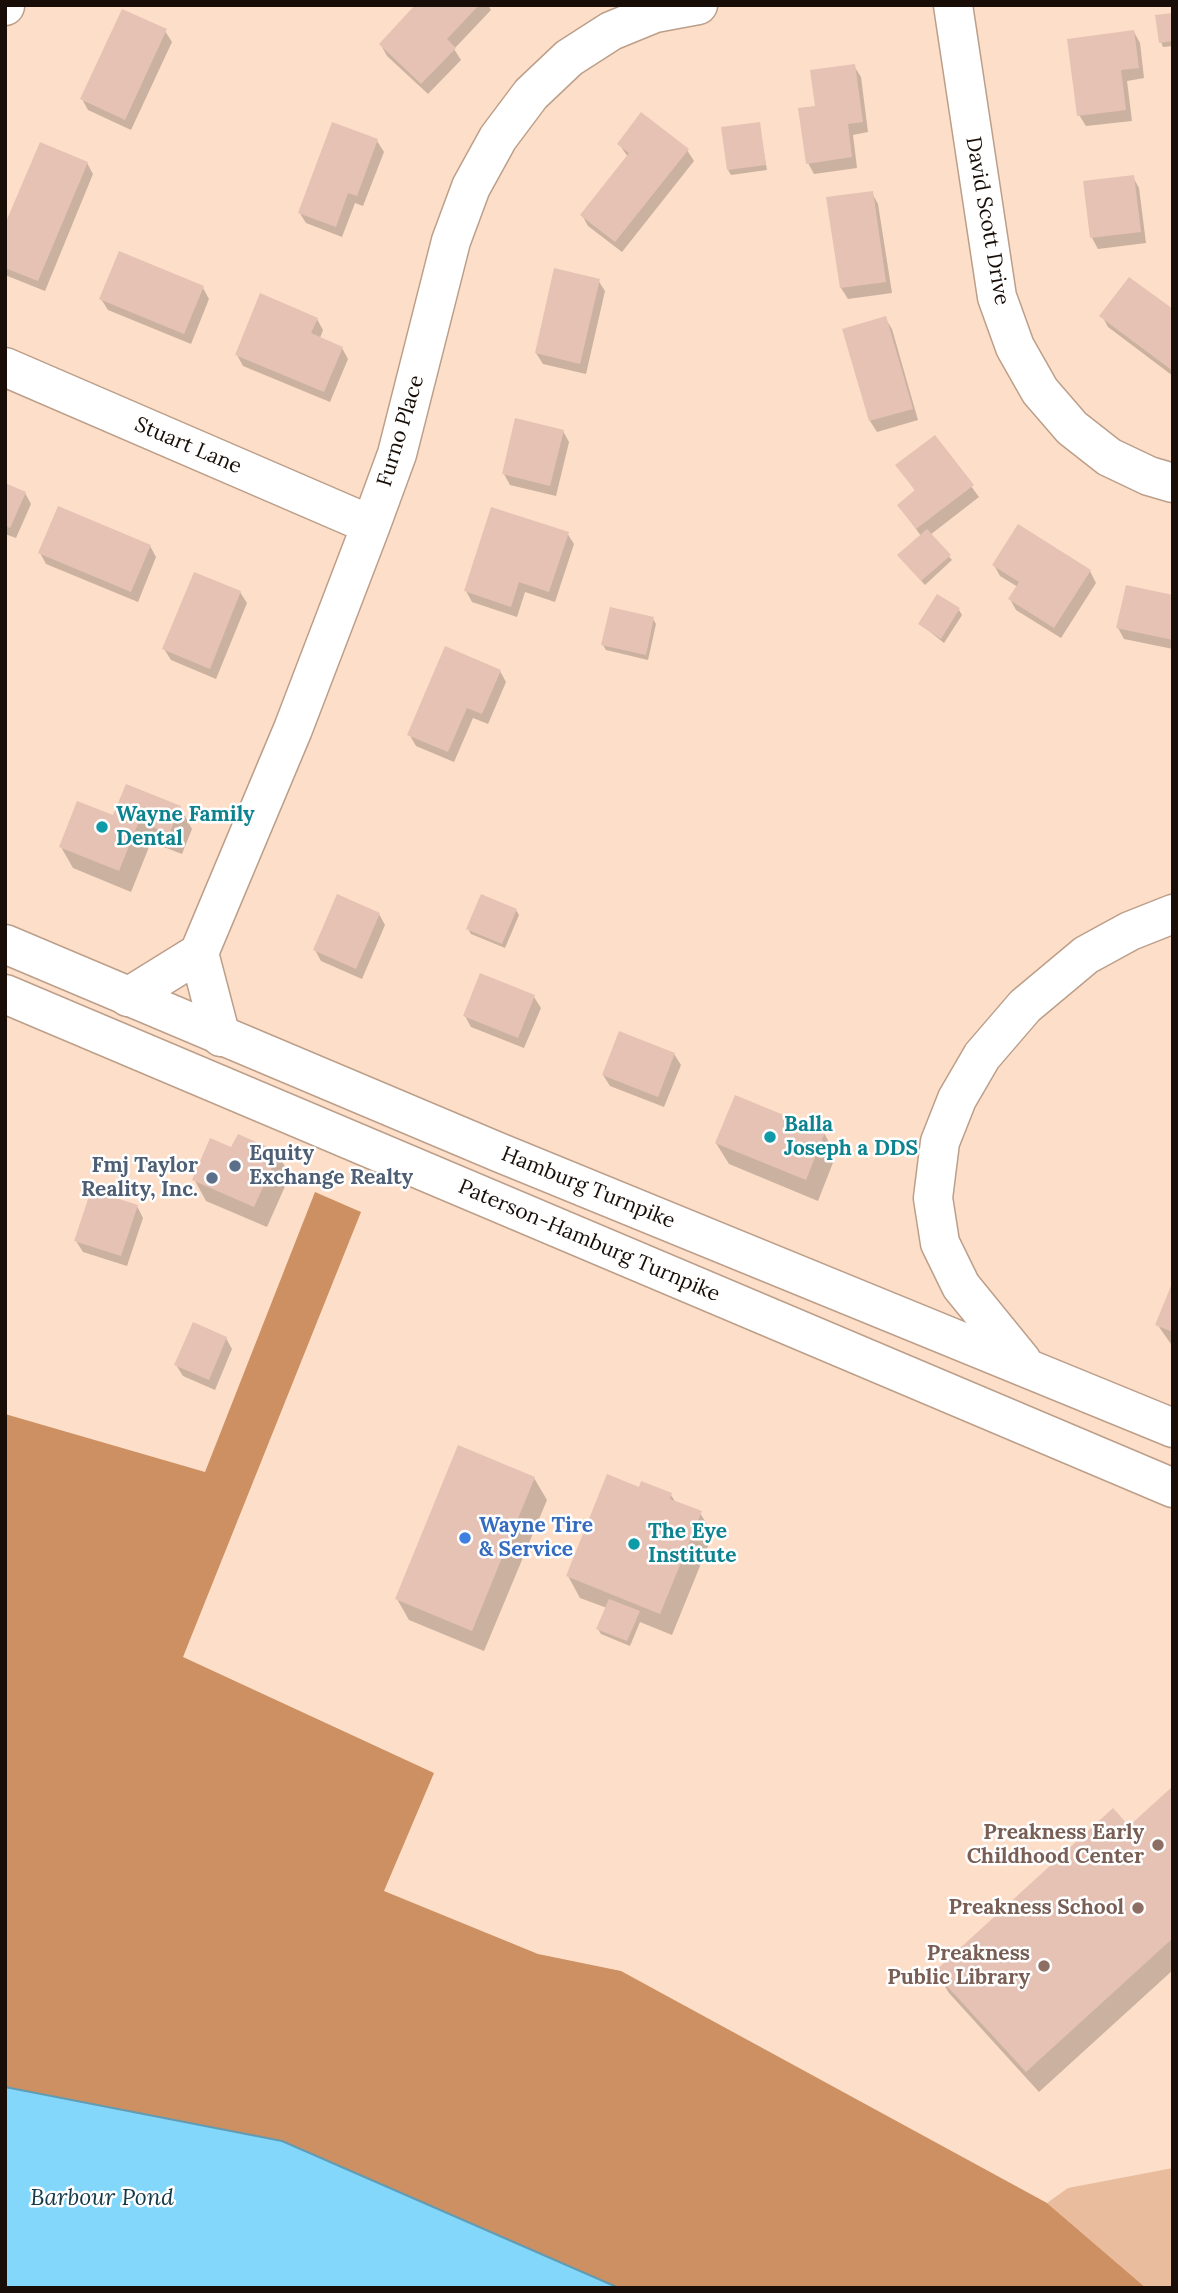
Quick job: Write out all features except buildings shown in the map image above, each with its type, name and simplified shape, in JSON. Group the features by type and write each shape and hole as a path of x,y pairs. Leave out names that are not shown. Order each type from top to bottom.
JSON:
{"main road":[{"name":"Furno Place","path":"199,953 293,729 397,454 451,241 471,187 498,138 531,94 569,58 611,31 655,13 698,5"},
{"name":"David Scott Drive","path":"953,5 996,297 1015,347 1040,391 1072,428 1109,457 1149,476 1173,482"},
{"name":"Stuart Lane","path":"5,367 371,525"},
{"path":"1028,1368 961,1286 940,1243 933,1198 940,1142 957,1099 982,1056 1025,1006 1086,955 1130,931 1173,914"},
{"name":"Hamburg Turnpike","path":"5,944 221,1037 1173,1428"},
{"path":"128,997 199,953 221,1037"},
{"name":"Paterson-Hamburg Turnpike","path":"5,994 1173,1488"}],"shaded area":[{"path":"315,1192 361,1212 183,1657 434,1773 384,1891 538,1954 621,1971 1047,2203 1146,2288 619,2288 282,2141 5,2087 5,1414 205,1472"},
{"path":"1173,2168 1173,2288 1146,2288 1047,2203 1068,2188"}],"water":[{"name":"Barbour Pond","path":"5,2087 282,2141 619,2288 5,2288"}],"place":[{"name":"Wayne Family Dental","path":"102,827"},
{"name":"Balla Joseph a DDS","path":"770,1137"},
{"name":"Equity Exchange Realty","path":"235,1166"},
{"name":"Fmj Taylor Reality, Inc.","path":"212,1178"},
{"name":"Wayne Tire & Service","path":"465,1538"},
{"name":"The Eye Institute","path":"634,1544"},
{"name":"Preakness Early Childhood Center","path":"1158,1845"},
{"name":"Preakness School","path":"1138,1908"},
{"name":"Preakness Public Library","path":"1044,1966"}]}
